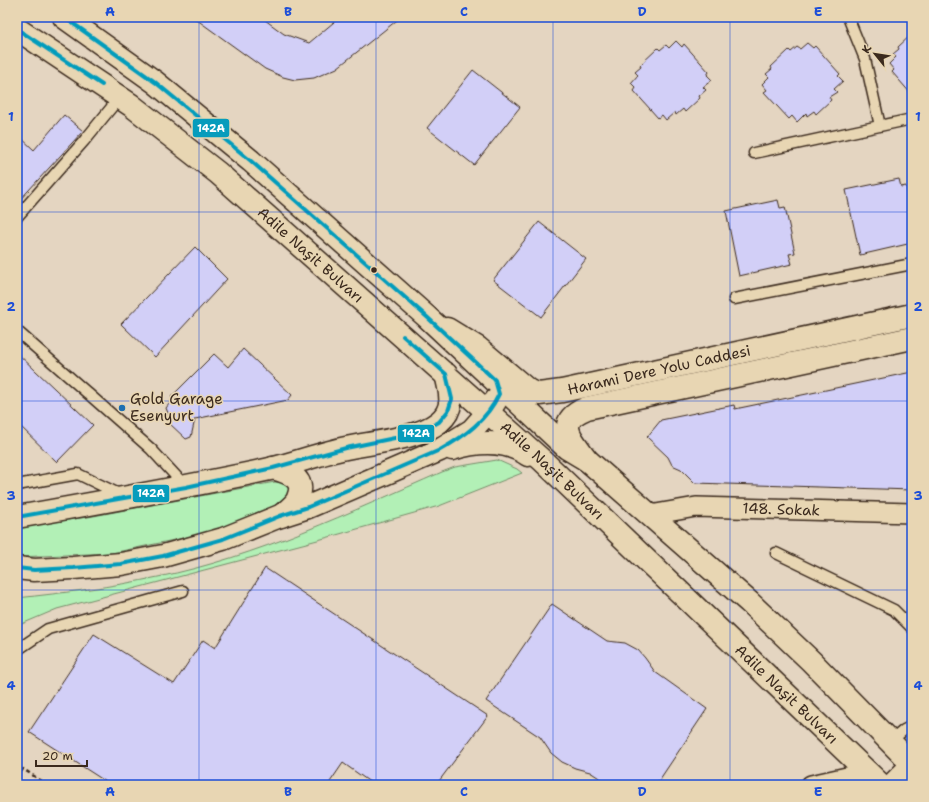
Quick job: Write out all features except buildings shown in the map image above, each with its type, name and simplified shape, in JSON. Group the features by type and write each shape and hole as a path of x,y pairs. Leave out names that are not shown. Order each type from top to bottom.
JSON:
{"main road":[{"name":"Adile Naşit Bulvarı","path":"64,17 155,82 251,161 427,317 567,448 587,460 749,602 816,666 912,764"},
{"name":"Adile Naşit Bulvarı","path":"17,29 120,97 218,173 489,411 881,785"},
{"name":"Harami Dere Yolu Caddesi","path":"427,317 478,348 530,391 539,394 562,391 912,315"},
{"name":"Harami Dere Yolu Caddesi","path":"587,460 568,433 568,424 572,417 577,412 587,408 912,338"},
{"path":"17,518 126,498 273,468 346,448 414,434 439,422 448,411 452,399 446,374"},
{"path":"23,571 122,564 163,556 223,539 280,516 308,507 431,454 460,439 472,430 494,405 499,394 495,380"},
{"path":"431,454 467,444 488,442 501,443 510,445 522,452 565,482"},
{"path":"273,468 296,477 300,484 300,492 296,503 280,516"},
{"path":"892,785 912,764"}],"street":[{"name":"148. Sokak","path":"650,515 696,507 912,514"},
{"path":"811,785 856,775 876,785"}],"lane":[{"path":"848,17 865,59 880,126"},
{"path":"17,217 84,141 120,97"},
{"path":"754,152 912,119"},
{"path":"734,299 912,264"},
{"path":"17,331 151,450 186,486"},
{"path":"17,485 78,474 126,498"},
{"path":"776,553 894,610 912,628"},
{"path":"17,650 48,630 183,591"},
{"path":"891,741 904,730 912,726"}],"path":[{"path":"17,777 23,769 48,785"}],"green space":[{"path":"497,460 517,469 522,473 439,506 329,537 57,609 17,626 17,598 123,584 158,577 231,558 267,546 338,518 455,467"},
{"path":"275,482 284,484 290,492 285,504 212,532 112,553 17,557 17,527 88,517"}],"transit line":[{"name":"142A","path":"17,568 34,570 121,564 163,556 223,539 280,516 308,507 440,450 458,439 482,419 499,394 495,380 427,317 251,161 155,82 64,17"},
{"name":"142A","path":"17,29 102,85"},
{"name":"142A","path":"17,517 186,487 273,468 346,448 414,434 428,428 439,422 448,411 452,399 446,374 403,336"}],"place":[{"name":"Gold Garage Esenyurt","path":"122,408"}]}
